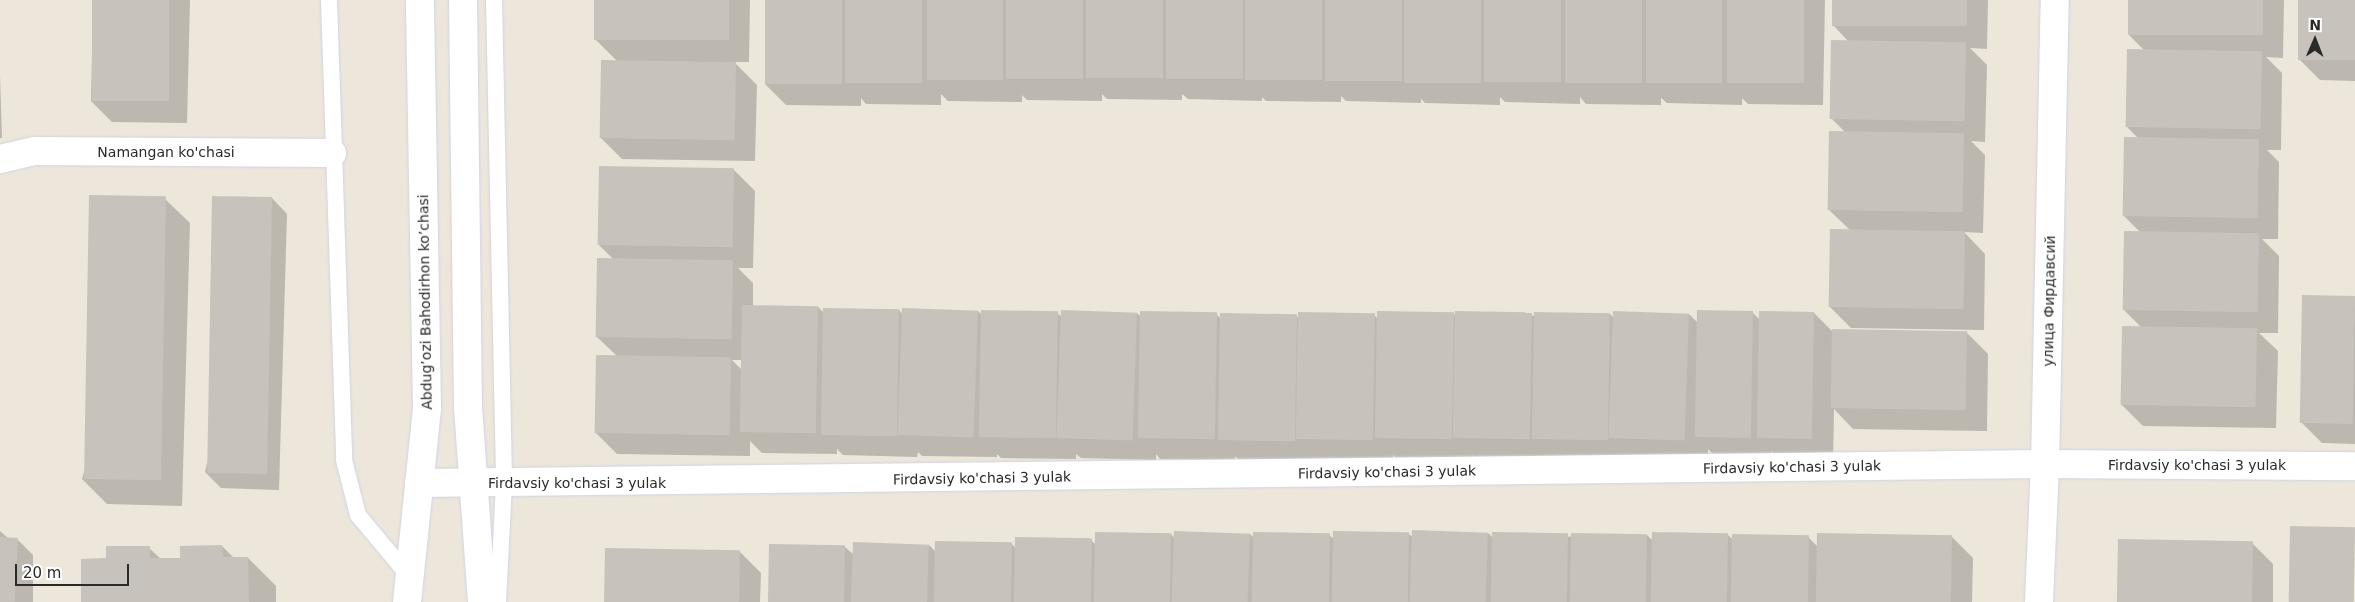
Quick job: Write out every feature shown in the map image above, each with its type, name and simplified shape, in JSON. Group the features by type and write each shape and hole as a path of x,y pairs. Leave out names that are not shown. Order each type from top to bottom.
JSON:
{"street":[{"name":"Abdug’ozi Bahodirhon ko’chasi","path":"408,589 428,408 420,0"},
{"path":"463,0 468,407 482,602"},
{"name":"улица Фирдавсий","path":"2039,602 2045,464 2054,0"},
{"name":"Namangan ko'chasi","path":"0,159 35,151 332,153"},
{"name":"Firdavsiy ko'chasi 3 yulak","path":"419,483 504,484 2045,464 2355,466"}],"lane":[{"path":"329,0 332,153 344,460 358,515 408,589"},
{"path":"494,0 504,484 498,602"}],"building":[{"path":"92,0 169,0 169,101 92,101"},
{"path":"594,0 729,0 729,40 594,40"},
{"path":"765,0 842,0 842,84 765,84"},
{"path":"845,0 922,0 922,83 845,83"},
{"path":"927,0 1003,0 1003,80 927,80"},
{"path":"1006,0 1083,0 1083,79 1006,79"},
{"path":"1086,0 1163,0 1163,78 1086,78"},
{"path":"1166,0 1243,0 1243,79 1166,79"},
{"path":"1245,0 1322,0 1322,80 1245,80"},
{"path":"1325,0 1402,0 1402,81 1325,81"},
{"path":"1404,0 1481,0 1481,83 1404,83"},
{"path":"1484,0 1561,0 1561,82 1484,82"},
{"path":"1565,0 1642,0 1642,83 1565,83"},
{"path":"1646,0 1722,0 1722,83 1646,83"},
{"path":"1727,0 1804,0 1804,83 1727,83"},
{"path":"1832,0 1967,0 1967,26 1832,26"},
{"path":"2128,0 2263,0 2263,35 2128,35"},
{"path":"2298,0 2355,0 2355,60 2298,60"},
{"path":"1831,40 1966,42 1965,121 1830,119"},
{"path":"2127,49 2262,51 2261,129 2126,127"},
{"path":"601,60 736,62 735,140 600,138"},
{"path":"1829,131 1964,133 1963,212 1828,210"},
{"path":"2124,137 2259,139 2258,218 2123,216"},
{"path":"599,166 734,168 733,247 598,245"},
{"path":"89,195 166,196 161,480 84,479"},
{"path":"212,196 272,197 267,474 207,473"},
{"path":"1830,229 1965,231 1964,309 1829,307"},
{"path":"2124,231 2259,233 2258,312 2123,310"},
{"path":"597,258 733,260 732,339 596,337"},
{"path":"2302,295 2355,296 2353,424 2300,423"},
{"path":"742,305 818,306 816,433 740,432"},
{"path":"823,308 899,309 897,436 821,435"},
{"path":"902,308 978,311 974,438 898,435"},
{"path":"981,310 1058,311 1056,438 979,437"},
{"path":"1061,310 1137,313 1132,441 1057,438"},
{"path":"1697,310 1753,311 1751,438 1695,437"},
{"path":"1140,311 1217,312 1215,439 1138,438"},
{"path":"1377,311 1454,312 1452,439 1375,438"},
{"path":"1455,311 1532,312 1530,439 1453,438"},
{"path":"1613,311 1689,314 1685,441 1609,438"},
{"path":"1759,311 1814,312 1812,439 1757,438"},
{"path":"1298,312 1375,313 1373,440 1296,439"},
{"path":"1534,312 1610,313 1608,440 1532,439"},
{"path":"1220,313 1297,314 1295,441 1218,440"},
{"path":"2122,326 2257,328 2256,407 2121,405"},
{"path":"1832,329 1967,331 1966,410 1831,408"},
{"path":"596,355 731,357 730,435 595,433"},
{"path":"2290,526 2355,527 2354,602 2289,602"},
{"path":"1412,530 1488,533 1486,602 1409,602"},
{"path":"1174,531 1250,534 1248,602 1172,602"},
{"path":"1333,531 1409,532 1408,602 1332,602"},
{"path":"1095,532 1171,533 1170,602 1094,602"},
{"path":"1253,532 1330,533 1329,602 1252,602"},
{"path":"1492,532 1568,533 1567,602 1491,602"},
{"path":"1652,532 1728,533 1727,602 1651,602"},
{"path":"1571,533 1647,534 1646,602 1570,602"},
{"path":"1817,533 1952,535 1951,602 1816,602"},
{"path":"1732,534 1809,535 1808,602 1731,602"},
{"path":"0,537 18,538 15,602 0,602"},
{"path":"1015,537 1092,538 1091,602 1014,602"},
{"path":"2118,539 2253,541 2252,602 2117,602"},
{"path":"935,541 1012,542 1011,602 934,602"},
{"path":"853,542 929,545 927,602 851,602"},
{"path":"769,544 845,545 844,602 768,602"},
{"path":"222,545 223,557 248,557 249,602 81,602 81,559 106,558 106,546 150,546 150,558 180,558 180,546"},
{"path":"605,548 740,550 739,602 604,602"}]}
